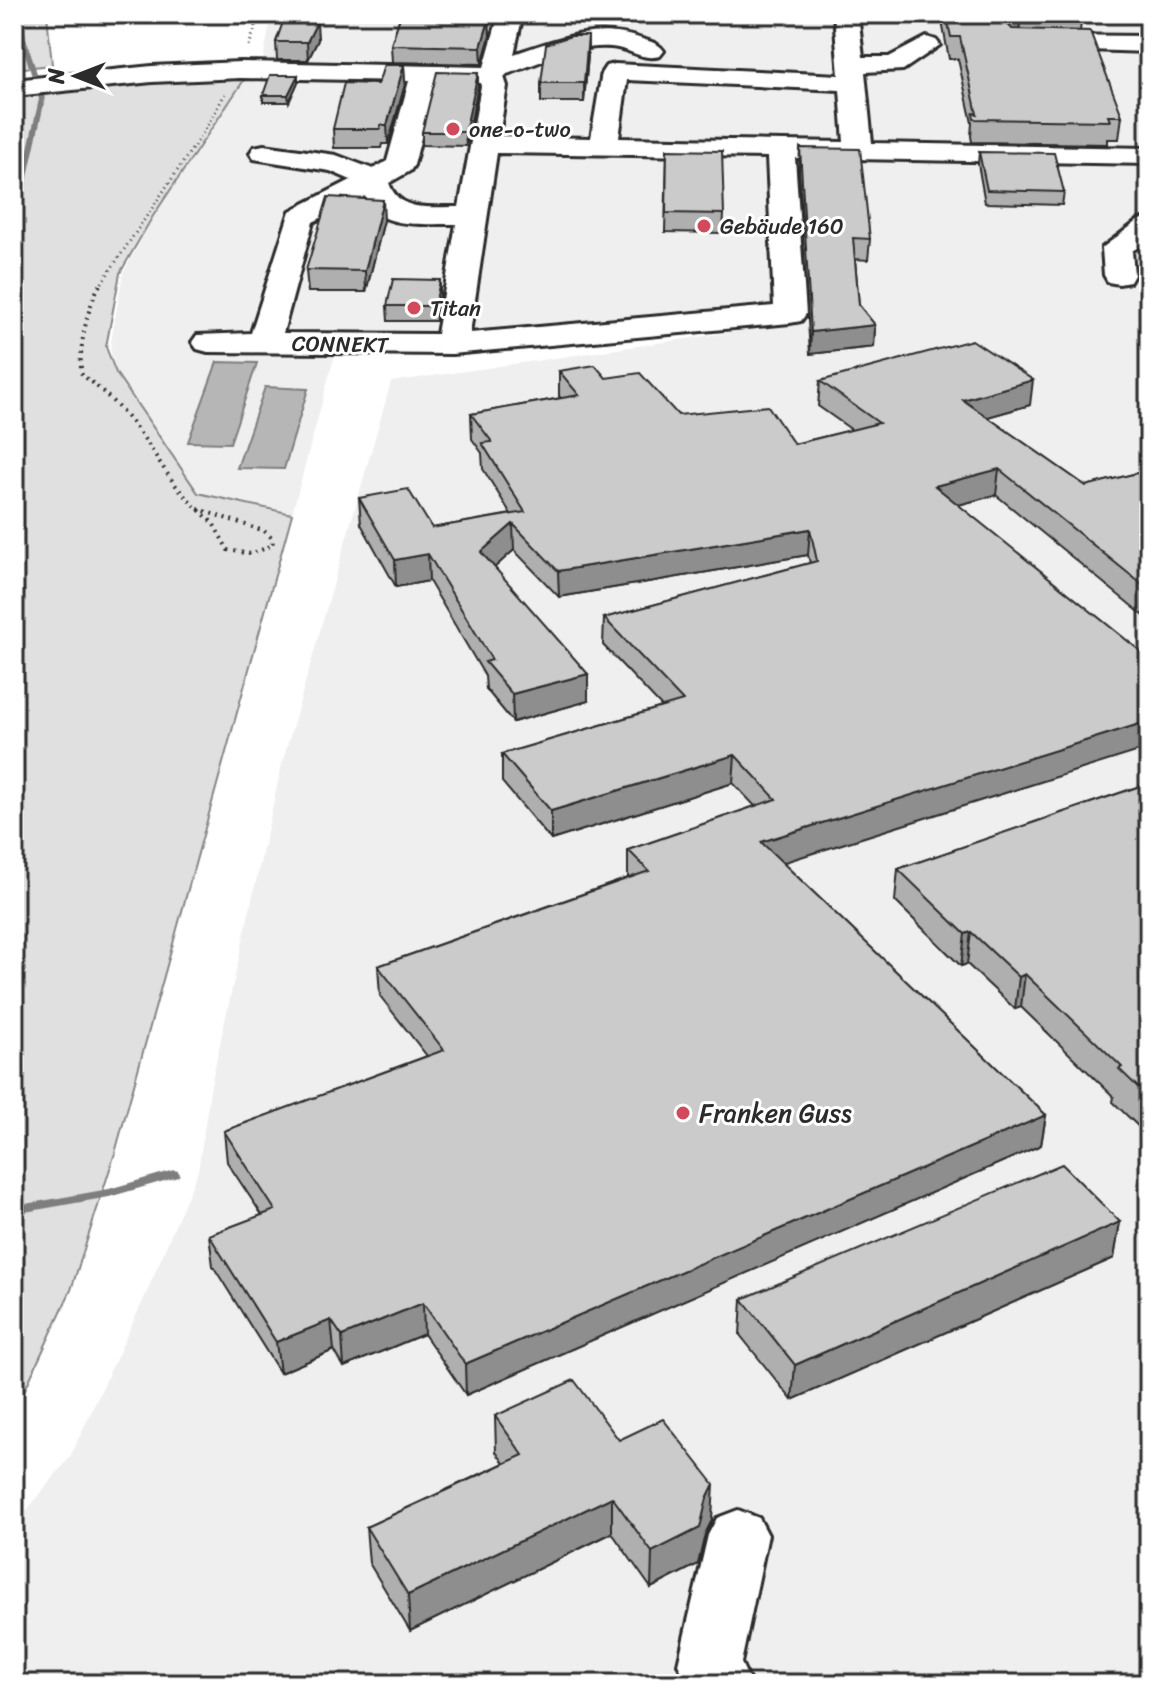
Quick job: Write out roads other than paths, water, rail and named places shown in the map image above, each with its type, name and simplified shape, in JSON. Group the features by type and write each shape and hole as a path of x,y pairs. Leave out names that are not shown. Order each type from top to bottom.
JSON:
{"street":[{"path":"452,344 494,72 511,14"},
{"path":"846,16 859,150"},
{"path":"15,88 152,74 240,70 424,75 494,72 585,39 617,39 651,51"},
{"path":"1019,43 1149,44"},
{"path":"604,146 615,72 849,64"},
{"name":"CONNEKT","path":"424,75 400,165 300,217 264,343 452,344 790,314 780,148"},
{"path":"484,144 1149,156"},
{"path":"264,153 336,163 374,180 381,202 397,213 472,216"},
{"path":"1119,275 1117,248 1149,226"},
{"path":"208,342 264,343"},
{"path":"719,1684 709,1664 738,1535"}],"waterway":[{"path":"14,227 42,99 23,38 19,14"},
{"path":"14,1210 109,1193 174,1174"}],"place":[{"name":"one-o-two","path":"453,129"},
{"name":"Gebäude 160","path":"704,226"},
{"name":"Titan","path":"414,308"},
{"name":"Franken Guss","path":"683,1113"}]}
